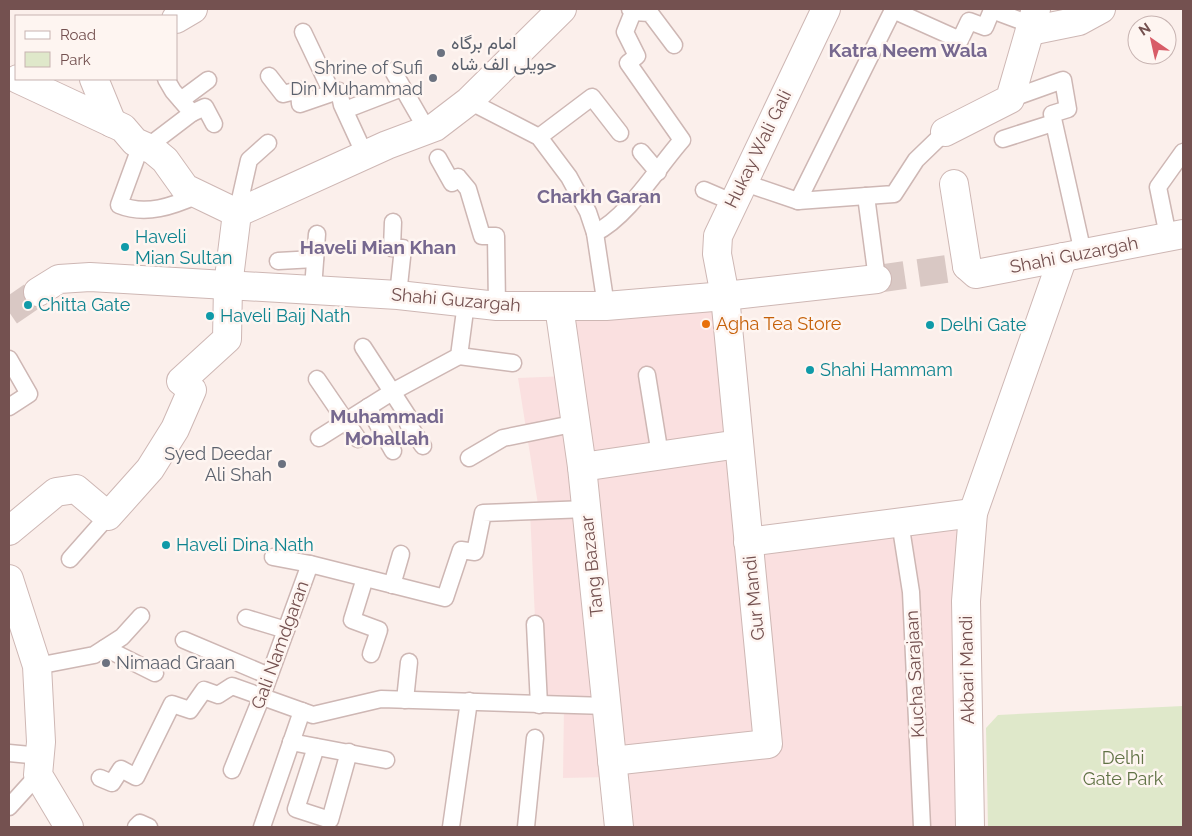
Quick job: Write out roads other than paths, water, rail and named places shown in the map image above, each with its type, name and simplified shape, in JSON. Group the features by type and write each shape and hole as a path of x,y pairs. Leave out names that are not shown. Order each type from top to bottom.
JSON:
{"street":[{"path":"178,18 193,9"},
{"name":"Hukay Wali Gali","path":"725,296 717,254 718,236 737,192 826,9"},
{"path":"945,132 1010,99 1033,22 1079,21 1101,9"},
{"path":"21,80 123,128 144,147 153,150 165,160 185,188 237,213 365,155 435,127 469,101 556,11"},
{"path":"94,80 112,123"},
{"name":"Shahi Guzargah","path":"954,184 967,266 976,274 1176,235"},
{"path":"9,531 56,492 76,489 108,516 150,469 175,429 192,390 181,381 227,339 228,286 237,213"},
{"name":"Akbari Mandi","path":"970,827 966,601 973,513 1073,255"},
{"name":"Shahi Guzargah","path":"38,292 58,279 90,277 398,295 497,306 606,306 725,296 877,279"},
{"name":"Gur Mandi","path":"612,761 768,744 725,296"},
{"name":"Tang Bazaar","path":"559,306 577,424 587,509 619,827"},
{"path":"582,467 739,444"},
{"path":"748,542 973,513"},
{"path":"9,579 37,666 39,766 69,827"}],"lane":[{"path":"595,234 613,221 658,172 682,140 628,64 636,56 625,32 631,10 650,14 674,45"},
{"path":"798,201 893,10 960,40 969,21 985,27 992,10 1033,22"},
{"path":"303,32 332,93"},
{"path":"393,71 427,130"},
{"path":"269,76 283,94 299,90 300,104 339,91 345,110 365,155"},
{"path":"167,80 192,113"},
{"path":"181,100 208,80"},
{"path":"1010,99 1063,80 1068,109 1052,114 1073,255"},
{"path":"345,110 402,88"},
{"path":"539,137 592,97 620,134"},
{"path":"469,101 539,137 569,177 588,212 595,234 606,306"},
{"path":"198,195 165,207 142,211 119,205 144,147 192,113 205,107 214,124"},
{"path":"1004,139 1053,123"},
{"path":"704,190 737,192 798,201 894,194 916,160 945,132"},
{"path":"237,213 248,160 268,143"},
{"path":"641,152 658,172"},
{"path":"1176,235 1158,188 1183,152"},
{"path":"438,158 452,183 458,177 468,189 482,236 496,236 497,306"},
{"path":"866,196 877,279"},
{"path":"393,222 392,248 403,248 398,295"},
{"path":"313,290 317,234"},
{"path":"278,261 315,259"},
{"path":"459,356 466,303"},
{"path":"363,347 411,422 408,424 423,446"},
{"path":"319,438 392,392 459,356 513,363"},
{"path":"9,359 29,394 9,407"},
{"path":"647,375 660,455"},
{"path":"317,379 347,420 358,439"},
{"path":"368,407 393,451"},
{"path":"469,458 503,438 519,444 577,424"},
{"name":"Gali Namdgaran","path":"232,770 270,676 310,564 445,598 461,550 475,552 483,513 587,509"},
{"path":"70,559 108,516"},
{"name":"Kucha Sarajaan","path":"900,522 910,592 922,827"},
{"path":"392,584 401,554"},
{"path":"273,557 310,564"},
{"path":"365,578 352,620 380,630 371,654"},
{"path":"37,666 94,655 122,637 141,616"},
{"path":"246,618 286,630"},
{"path":"535,624 539,705"},
{"path":"184,640 270,676"},
{"path":"104,648 155,674"},
{"path":"406,700 409,662"},
{"path":"100,778 112,783 121,769 136,777 172,704 190,710 204,690 218,695 232,686 313,715 381,699 607,706"},
{"path":"451,827 469,702"},
{"path":"262,827 302,711"},
{"path":"526,827 535,738"},
{"path":"291,742 386,760"},
{"path":"316,746 296,808 330,820 350,752"},
{"path":"9,753 39,766 9,807"},
{"path":"136,827 140,823 149,827"}],"tunnel":[{"path":"877,279 967,266"},
{"path":"9,312 38,292"}],"place":[{"name":"امام برگاہ حویلی الف شاہ","path":"441,53"},
{"name":"Shrine of Sufi Din Muhammad","path":"433,78"},
{"name":"Haveli Mian Sultan","path":"125,247"},
{"name":"Chitta Gate","path":"28,305"},
{"name":"Haveli Baij Nath","path":"210,316"},
{"name":"Agha Tea Store","path":"706,324"},
{"name":"Delhi Gate","path":"930,325"},
{"name":"Shahi Hammam","path":"810,370"},
{"name":"Syed Deedar Ali Shah","path":"282,464"},
{"name":"Haveli Dina Nath","path":"166,545"},
{"name":"Nimaad Graan","path":"106,663"}],"district":[{"name":"Katra Neem Wala","path":"908,50"},
{"name":"Charkh Garan","path":"599,196"},
{"name":"Haveli Mian Khan","path":"378,247"},
{"name":"Muhammadi Mohallah","path":"387,427"}],"park label":[{"name":"Delhi Gate Park","path":"1123,768"}]}
